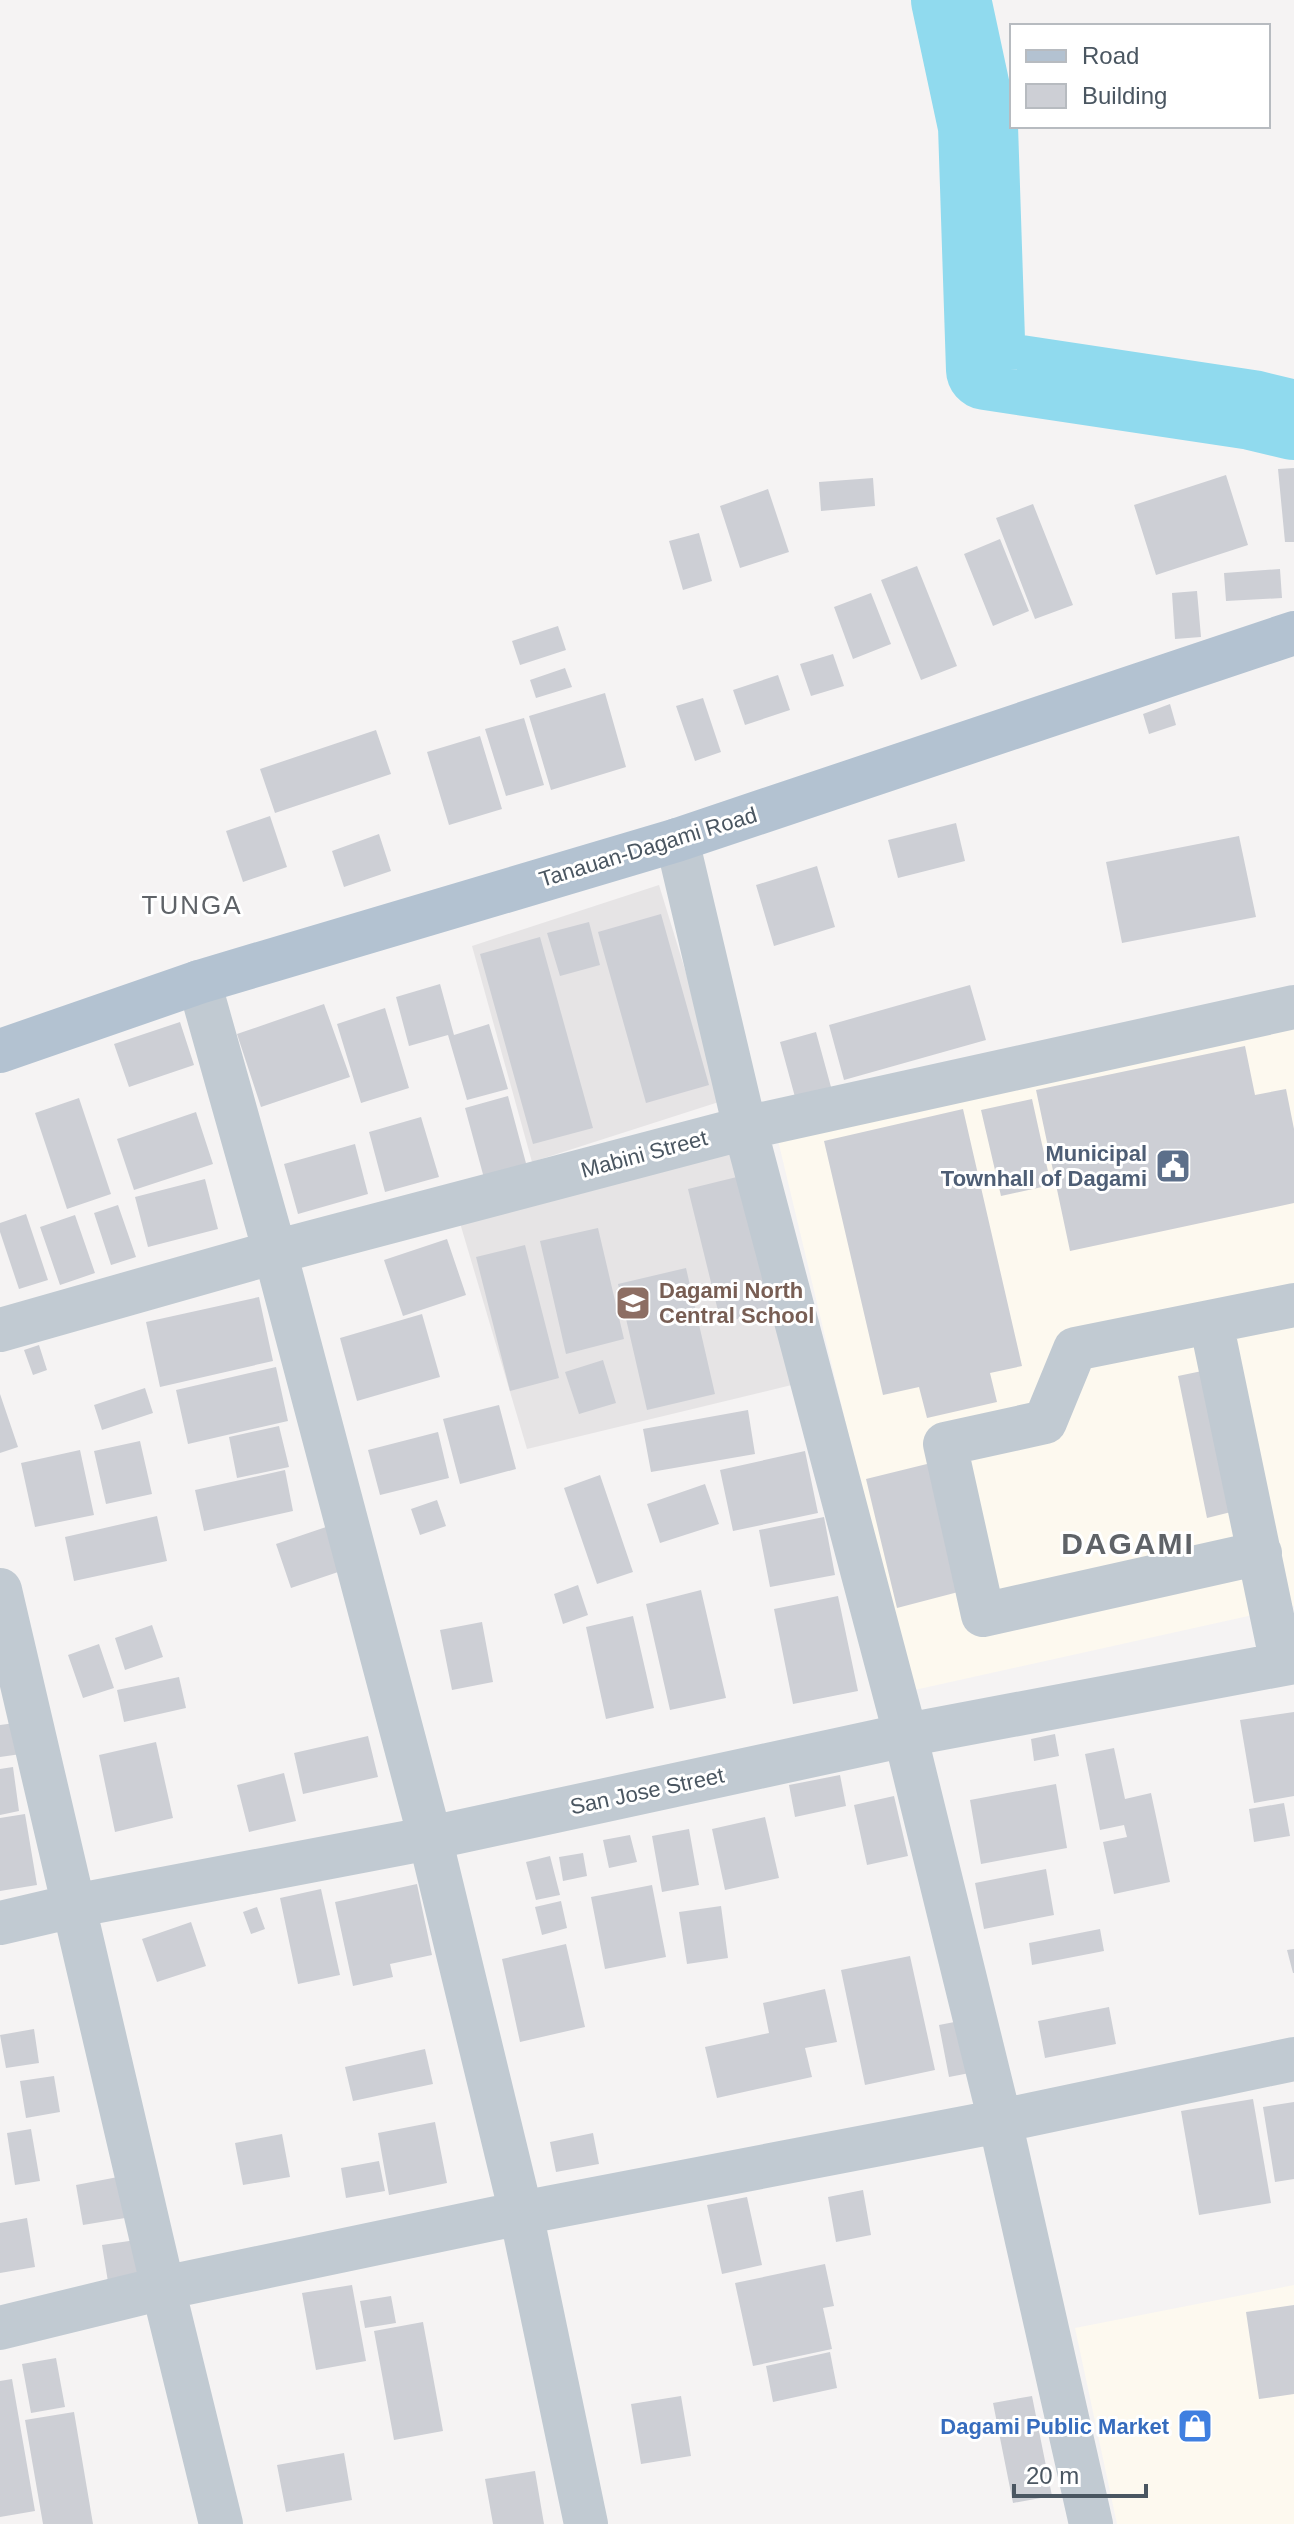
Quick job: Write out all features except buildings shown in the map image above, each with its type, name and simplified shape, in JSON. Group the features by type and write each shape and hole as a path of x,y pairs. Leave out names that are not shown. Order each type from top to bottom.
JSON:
{"main road":[{"name":"Tanauan-Dagami Road","path":"0,1051 199,982 677,840 1294,633"}],"street":[{"path":"677,840 745,1128 906,1735 1000,2121 1091,2524"},
{"path":"199,982 275,1252 430,1838 521,2213 586,2524"},
{"name":"Mabini Street","path":"0,1330 275,1252 745,1128 1294,1007"},
{"path":"1260,1553 983,1615 945,1444 1045,1422 1075,1349 1294,1305"},
{"path":"1211,1322 1260,1553 1288,1663"},
{"path":"0,1590 221,2524"},
{"name":"San Jose Street","path":"0,1923 73,1906 430,1838 906,1735 1288,1663"},
{"path":"0,2328 163,2288 521,2213 1000,2121 1294,2059"}],"shaded area":[{"path":"659,885 725,1100 532,1162 472,946"},
{"path":"1294,1019 1294,1606 910,1691 776,1132"},
{"name":"Dagami North Central School","path":"743,1150 804,1382 527,1449 460,1223"},
{"name":"Dagami Public Market","path":"1294,2285 1294,2524 1117,2524 1075,2328"}],"waterway":[{"path":"951,0 978,126 986,370 1252,410 1294,420"}],"place":[{"name":"Municipal Townhall of Dagami","path":"1173,1166"},
{"name":"Dagami North Central School","path":"633,1303"},
{"name":"Dagami Public Market","path":"1195,2426"}],"district":[{"name":"TUNGA","path":"192,905"},
{"name":"DAGAMI","path":"1128,1543"}]}
